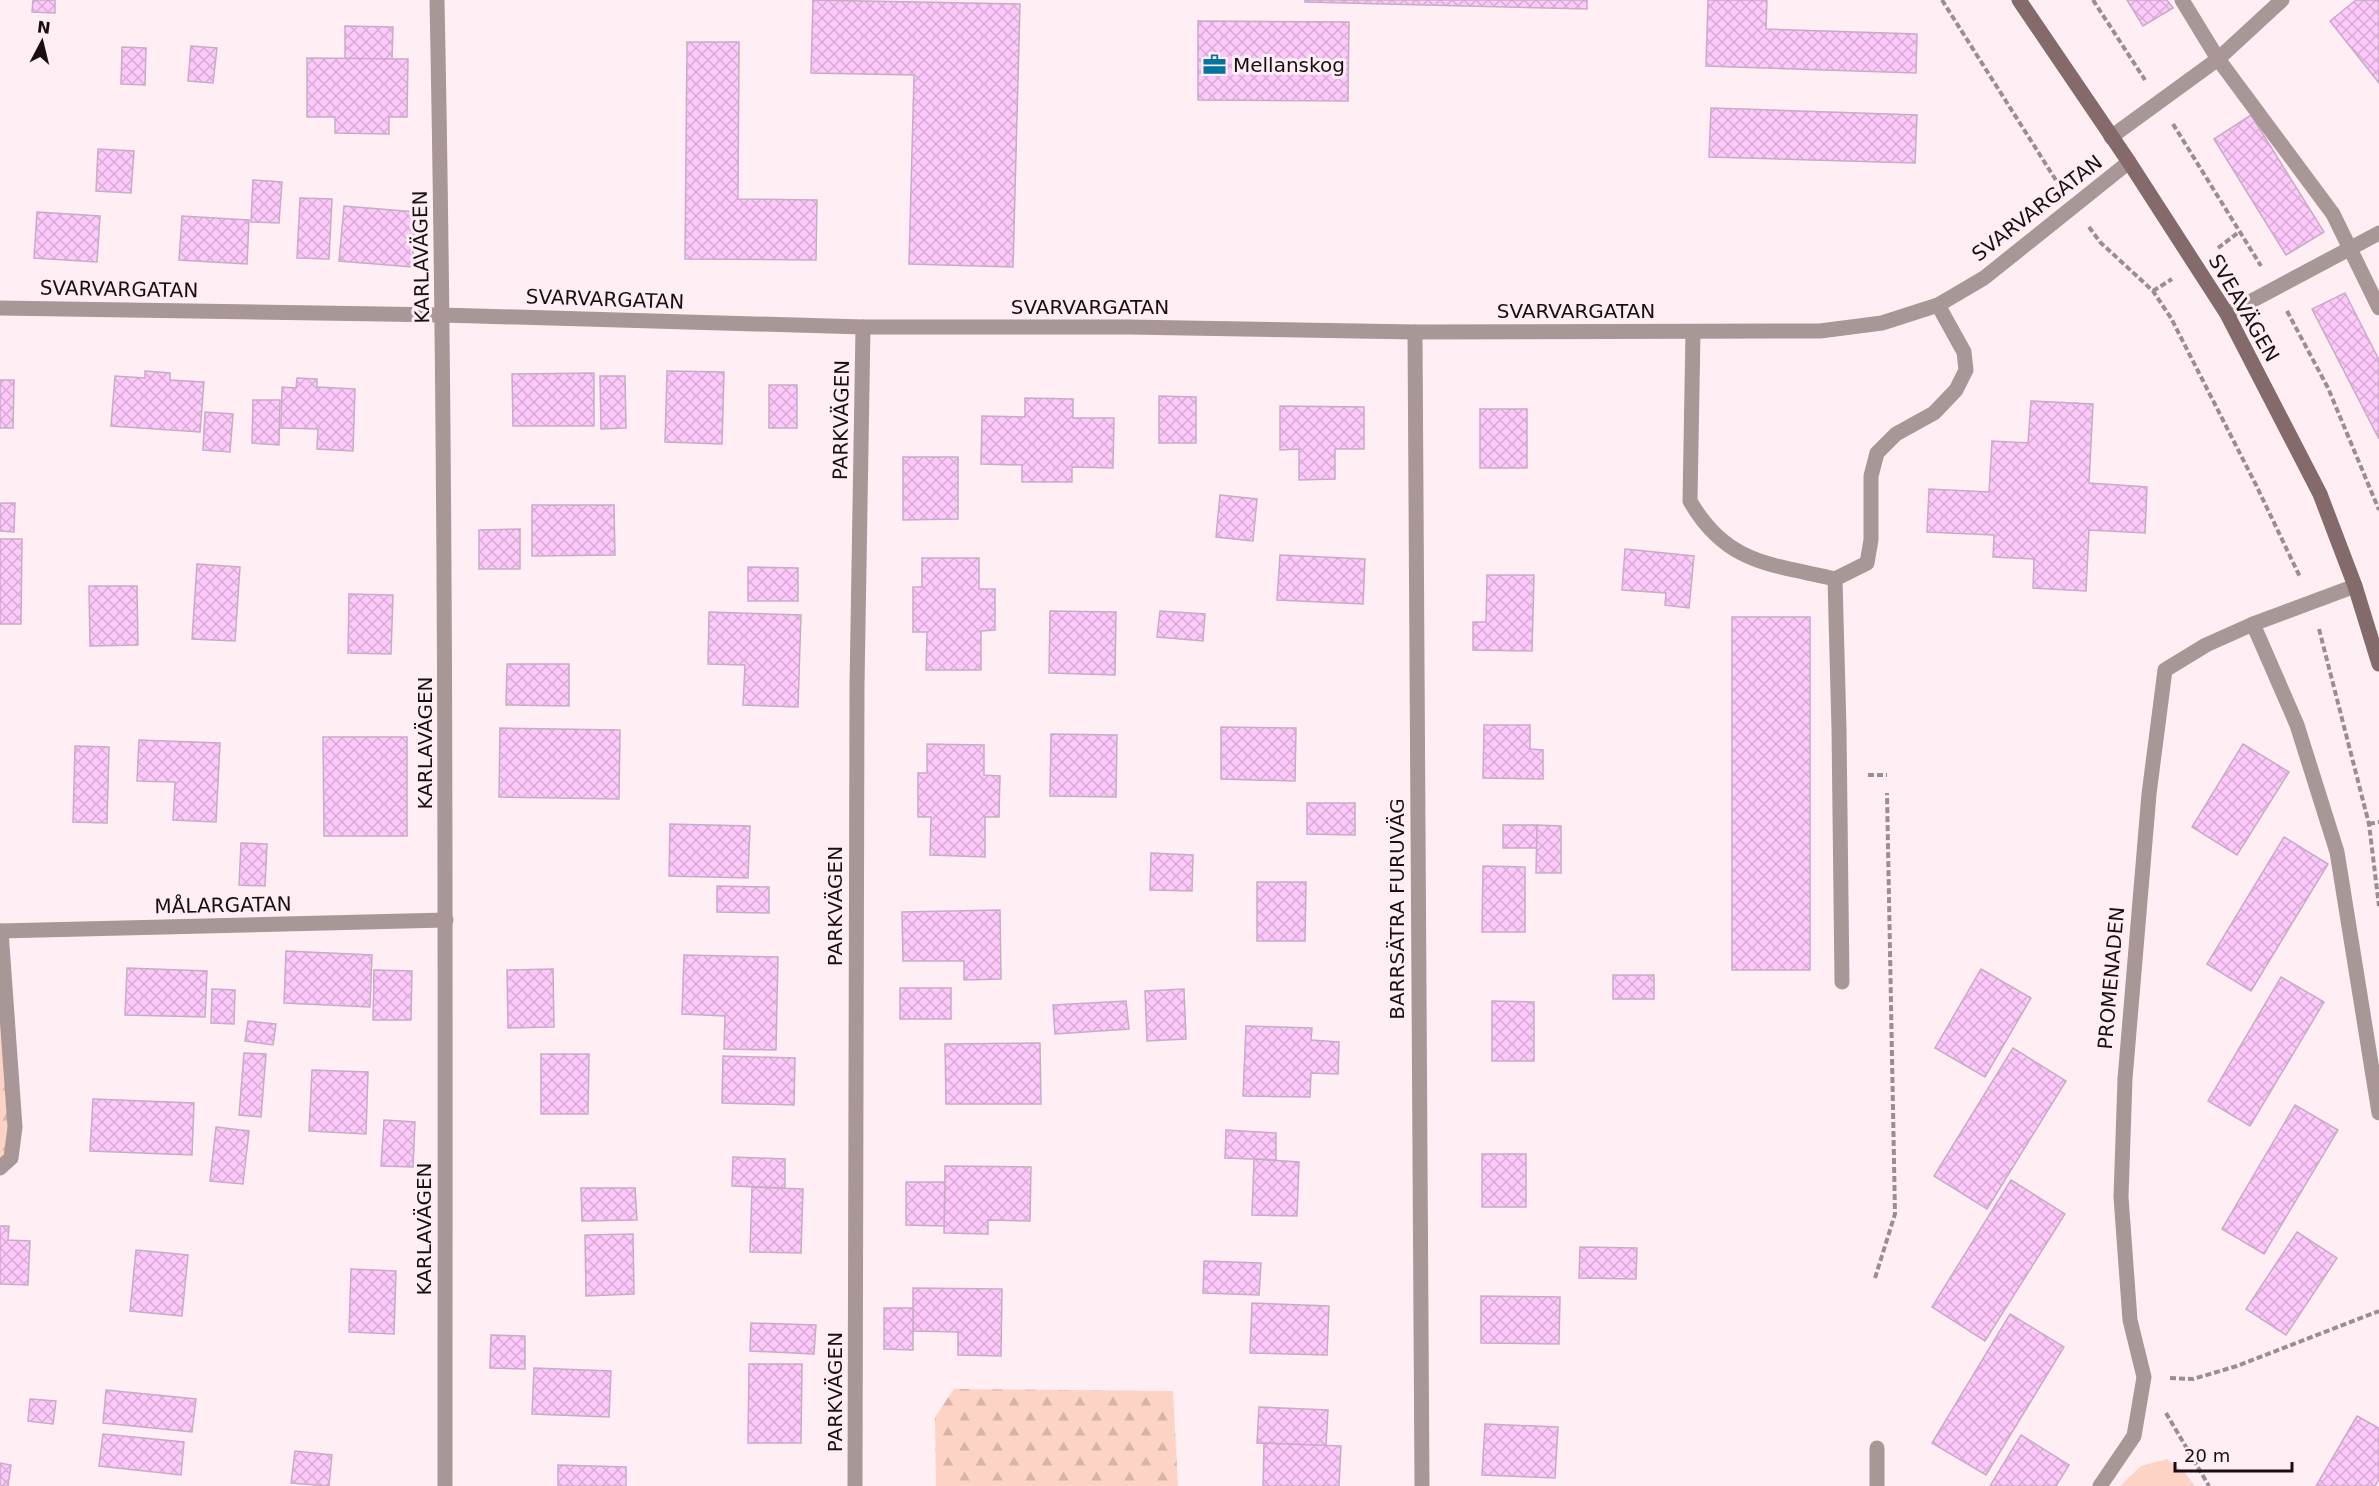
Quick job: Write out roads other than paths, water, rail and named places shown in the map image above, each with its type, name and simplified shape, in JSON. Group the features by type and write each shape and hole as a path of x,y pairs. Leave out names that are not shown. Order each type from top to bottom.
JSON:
{"main road":[{"name":"SVEAVÄGEN","path":"2019,0 2129,162 2227,314 2320,494 2355,586 2379,664"}],"street":[{"name":"KARLAVÄGEN","path":"437,0 443,315 446,921 445,1486"},
{"path":"2182,0 2218,59 2333,214 2379,308"},
{"path":"2111,137 2218,59 2282,0"},
{"name":"SVARVARGATAN","path":"0,308 443,315 863,327 1128,327 1415,332 1820,331 1882,323 1938,305 1983,278 2129,162"},
{"path":"2227,314 2379,233"},
{"path":"1693,332 1690,501 1702,523 1725,544 1742,555 1835,579 1867,563 1871,540 1871,476 1876,453 1896,434 1934,413 1956,390 1966,370 1964,352 1938,305"},
{"name":"PARKVÄGEN","path":"855,1486 857,686 863,327"},
{"name":"BARRSÄTRA FURUVÄG","path":"1415,332 1422,1486"},
{"path":"1835,579 1842,982"},
{"name":"PROMENADEN","path":"2100,1486 2134,1436 2144,1377 2130,1320 2121,1197 2125,1079 2149,794 2165,670 2206,645 2253,624 2355,586"},
{"path":"2253,624 2297,725 2337,852 2379,1113"},
{"name":"MÅLARGATAN","path":"0,931 446,921"},
{"path":"0,931 15,1127 11,1158 0,1168"},
{"path":"1877,1448 1877,1486"}],"place":[{"name":"Mellanskog","path":"1215,65"}]}
